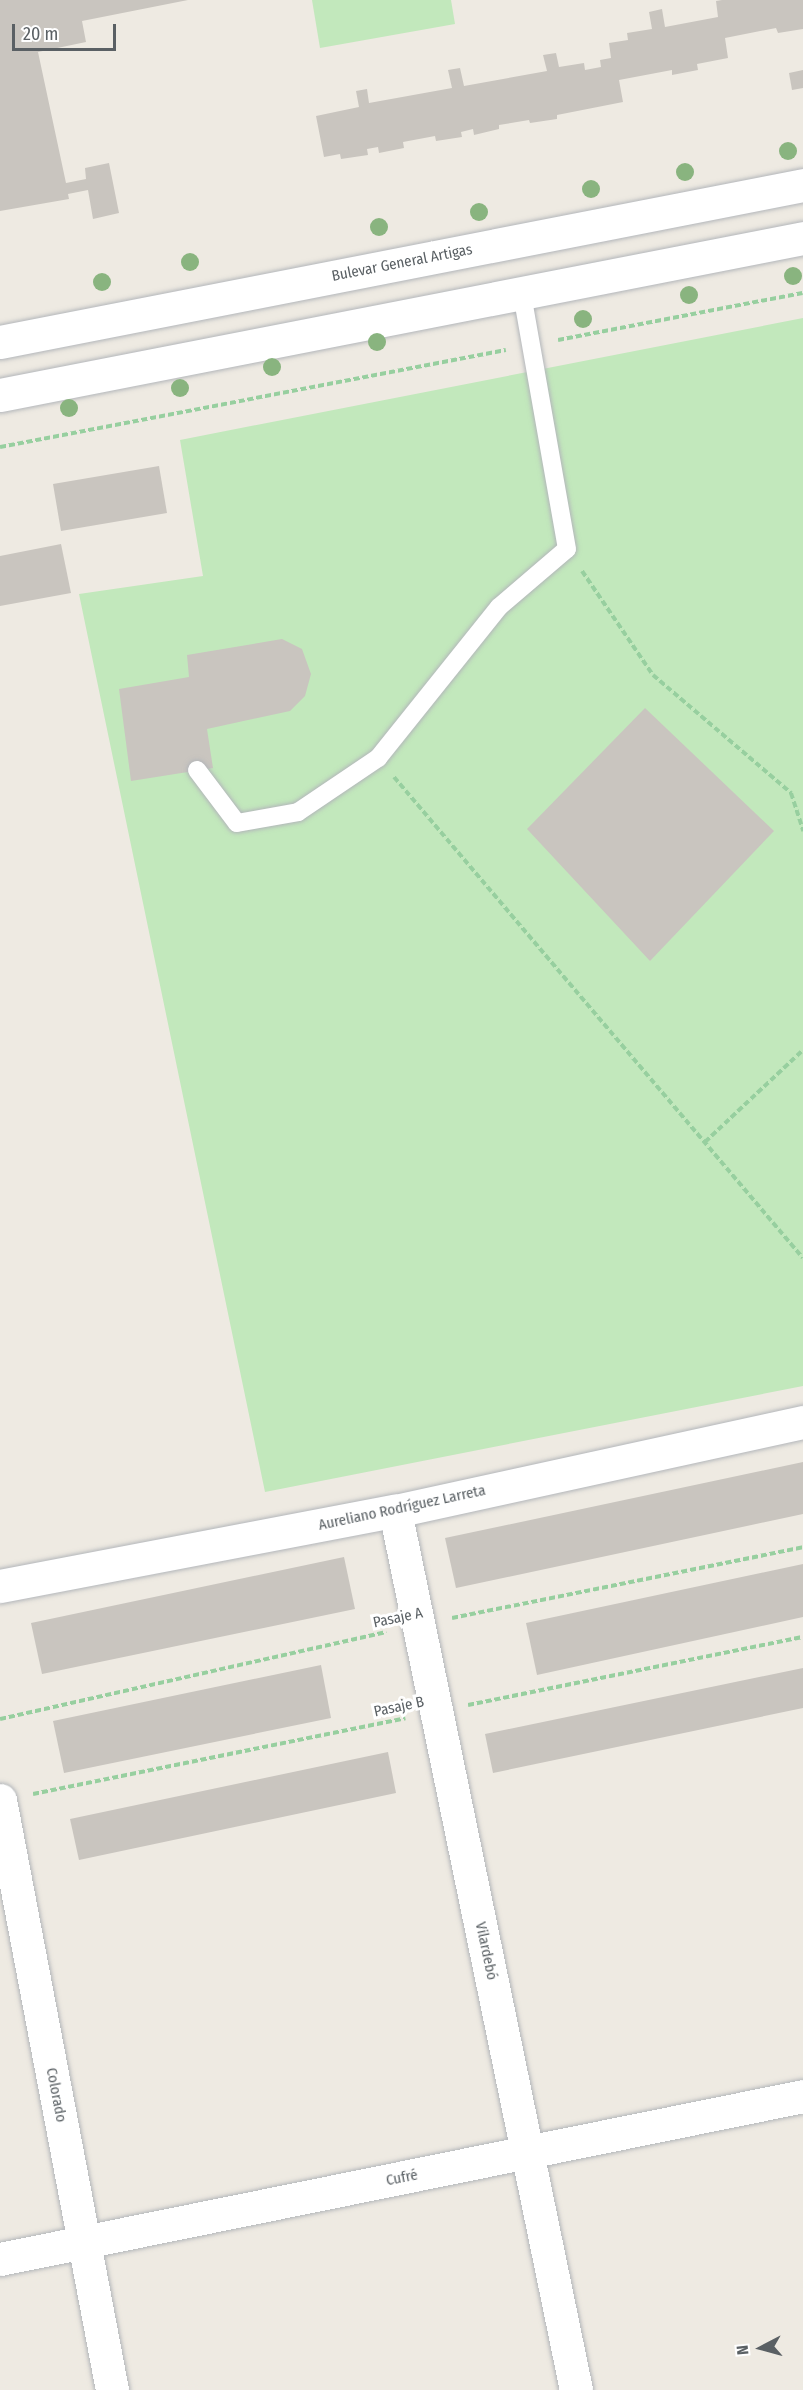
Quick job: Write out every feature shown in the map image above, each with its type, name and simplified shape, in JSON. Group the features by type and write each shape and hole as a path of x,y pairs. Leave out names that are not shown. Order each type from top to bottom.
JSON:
{"street":[{"name":"Bulevar General Artigas","path":"0,342 803,184"},
{"path":"0,395 803,238"},
{"name":"Aureliano Rodríguez Larreta","path":"0,1586 395,1511 803,1422"},
{"name":"Vilardebó","path":"395,1511 576,2390"},
{"name":"Colorado","path":"0,1801 112,2390"},
{"name":"Cufré","path":"0,2259 803,2096"}],"lane":[{"path":"197,770 237,823 298,812 378,758 499,607 567,549 522,293"}],"path":[{"path":"0,447 803,293"},
{"path":"567,549 653,675 791,793 803,831"},
{"path":"378,758 803,1258"},
{"path":"705,1142 803,1050"},
{"name":"Pasaje A","path":"0,1719 418,1625 803,1547"},
{"name":"Pasaje B","path":"0,1801 803,1637"}],"green space":[{"path":"312,0 451,0 455,24 320,48"},
{"path":"803,318 803,1386 265,1492 79,594 203,576 180,440"}],"building":[{"path":"0,0 188,0 82,21 86,42 38,52 66,183 86,179 85,168 109,163 119,213 93,219 88,190 68,194 69,199 0,211"},
{"path":"803,0 803,29 778,33 776,28 725,38 728,58 697,64 698,70 672,75 672,70 619,80 623,102 557,115 557,119 530,123 529,120 499,125 499,129 474,135 473,129 461,132 462,137 436,141 435,136 403,142 404,148 379,153 378,147 367,149 368,155 341,159 340,154 324,157 316,116 359,107 356,91 367,89 369,103 452,88 448,70 460,68 464,86 547,71 543,55 556,53 559,67 584,63 585,70 601,67 600,60 611,58 609,43 628,40 627,33 652,29 649,12 662,9 665,27 718,17 716,1"},
{"path":"803,70 803,88 792,90 789,73"},
{"path":"159,466 167,513 61,531 53,484"},
{"path":"61,544 71,593 0,606 0,556"},
{"path":"282,639 302,649 311,674 305,696 290,711 207,729 213,768 131,781 119,689 189,677 187,655"},
{"path":"645,708 774,831 650,961 527,829"},
{"path":"803,1462 803,1514 456,1588 445,1538"},
{"path":"344,1557 355,1609 42,1674 31,1623"},
{"path":"803,1564 803,1617 537,1675 526,1623"},
{"path":"321,1665 331,1718 64,1773 53,1721"},
{"path":"803,1668 803,1708 493,1773 485,1734"},
{"path":"388,1752 396,1793 79,1860 70,1819"}]}
